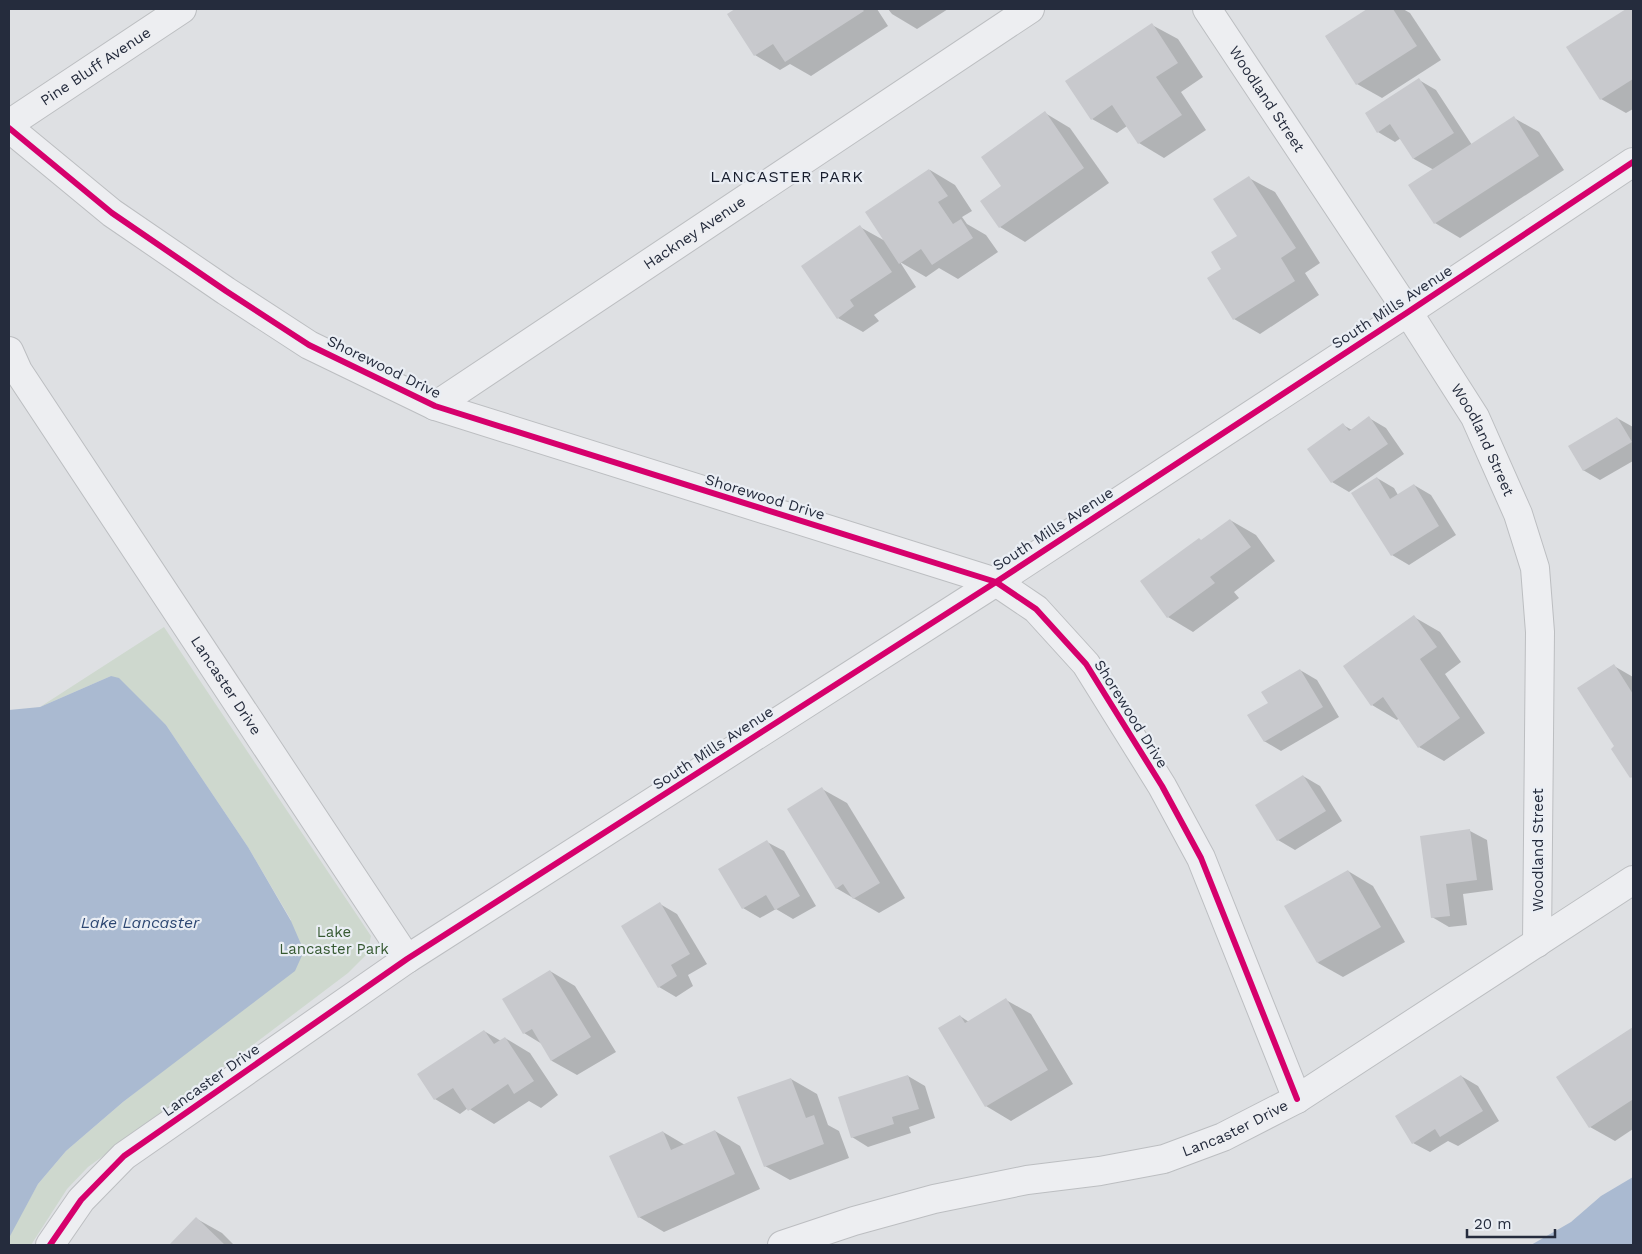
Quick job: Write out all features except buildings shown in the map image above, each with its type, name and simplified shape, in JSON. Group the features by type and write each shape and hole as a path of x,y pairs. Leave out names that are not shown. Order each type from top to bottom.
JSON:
{"street":[{"name":"Pine Bluff Avenue","path":"9,124 182,9"},
{"name":"Hackney Avenue","path":"436,406 1030,9"},
{"name":"Woodland Street","path":"1207,9 1408,312 1475,417 1518,514 1535,568 1540,632 1537,943"},
{"name":"Shorewood Drive","path":"9,128 112,213 226,291 309,345 436,406 996,582 1036,609 1086,664 1162,786 1201,858 1297,1099"},
{"name":"South Mills Avenue","path":"407,959 996,582 1633,162"},
{"name":"Lancaster Drive","path":"9,351 18,372 407,959 124,1156 82,1200 50,1245"},
{"name":"Lancaster Drive","path":"782,1245 854,1220 934,1199 1027,1180 1100,1171 1164,1159 1223,1137 1297,1099 1633,880"}],"green space":[{"name":"Lake Lancaster Park","path":"164,627 371,936 367,954 348,973 88,1167 67,1189 31,1245 9,1245 9,1238 14,1227 38,1184 66,1151 123,1102 191,1049 291,920 248,847 166,725 111,676 40,707"}],"water":[{"name":"Lake Lancaster","path":"111,676 119,678 166,725 248,847 291,921 304,951 295,971 123,1102 66,1151 38,1184 9,1238 9,710 40,707"},
{"path":"1633,1177 1633,1245 1531,1245 1571,1222 1601,1196"}],"cycle path":[{"path":"9,128 112,213 226,291 309,345 435,406 996,582 1036,609 1086,664 1162,786 1201,858 1297,1099"},
{"path":"50,1245 81,1200 124,1156 407,959 996,582 1633,162"}],"district":[{"name":"LANCASTER PARK","path":"787,176"}]}
